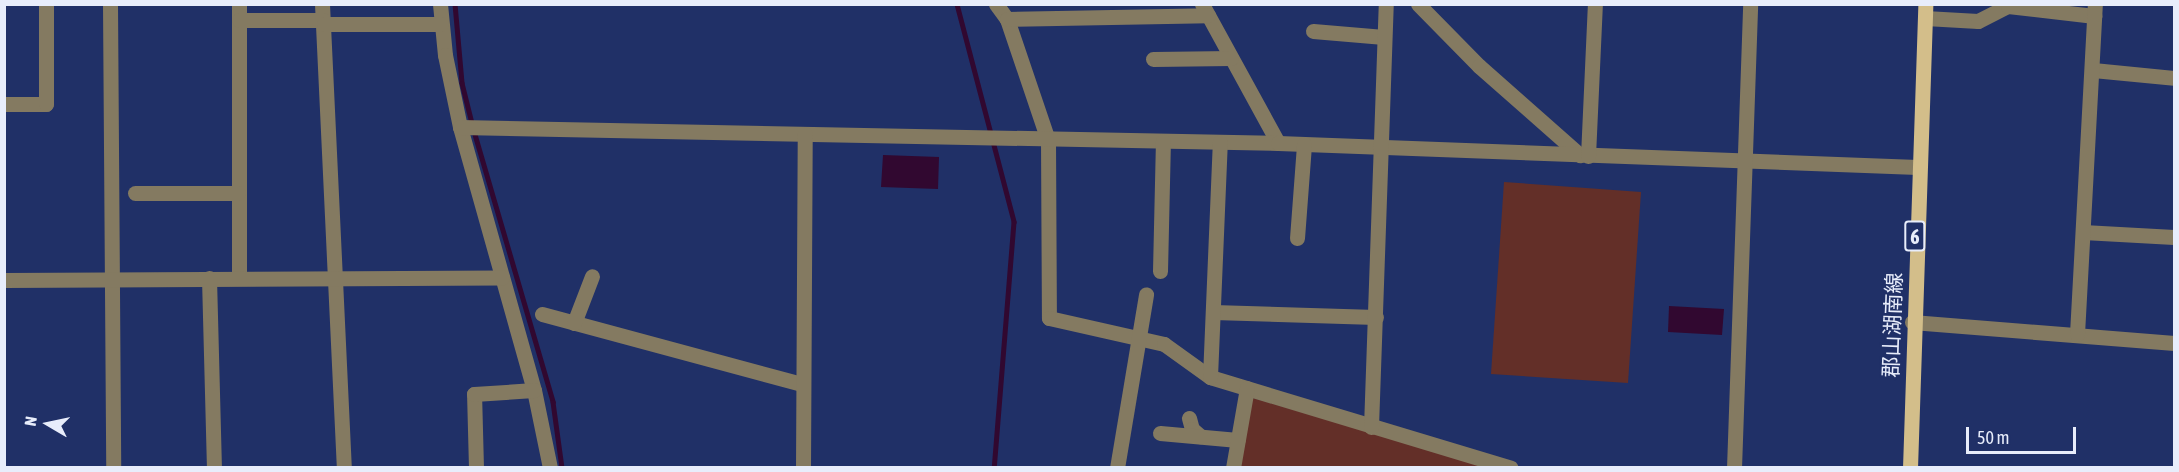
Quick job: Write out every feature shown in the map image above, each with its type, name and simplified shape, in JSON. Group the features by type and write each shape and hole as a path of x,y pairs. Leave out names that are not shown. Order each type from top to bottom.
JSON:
{"main road":[{"name":"郡山湖南線","path":"1910,468 1912,322 1925,11"}],"street":[{"path":"4,104 46,104 46,4"},
{"path":"110,4 113,468"},
{"path":"440,4 441,24 460,127 534,390 550,468"},
{"path":"996,4 1007,19 1048,140 1049,318 1164,344 1210,377 1511,468"},
{"path":"1371,427 1386,4"},
{"path":"1418,4 1479,66 1584,156"},
{"path":"1584,156 1594,4"},
{"path":"1734,468 1750,4"},
{"path":"1925,11 1978,21 2008,6 2095,10 2077,334"},
{"path":"1007,19 1205,10 1278,143"},
{"path":"239,278 239,12 441,24"},
{"path":"323,16 344,468"},
{"path":"1313,31 1384,38"},
{"path":"1153,59 1231,58"},
{"path":"2093,70 2175,78"},
{"path":"460,127 1278,143 1746,163 1918,167"},
{"path":"803,468 801,384 805,134"},
{"path":"1160,271 1163,141"},
{"path":"1210,377 1220,142"},
{"path":"1297,238 1304,144"},
{"path":"135,193 238,193"},
{"path":"2083,232 2175,237"},
{"path":"4,280 334,275 502,277"},
{"path":"574,323 592,276"},
{"path":"209,278 214,468"},
{"path":"1117,468 1137,337 1146,294"},
{"path":"1213,312 1376,317"},
{"path":"542,314 801,384"},
{"path":"1912,322 2175,343"},
{"path":"1233,468 1247,388"},
{"path":"476,468 474,394 534,390"},
{"path":"1189,418 1192,429 1200,436"},
{"path":"1160,433 1238,440"}],"shaded area":[{"path":"883,155 939,157 938,189 881,187"},
{"path":"1504,182 1641,192 1628,383 1491,374"},
{"path":"1669,306 1724,309 1722,335 1668,332"},
{"path":"1250,397 1492,468 1238,468"}],"waterway":[{"path":"455,4 462,83 472,123"},
{"path":"957,4 1014,222 994,468"},
{"path":"474,131 553,402 562,468"}]}
